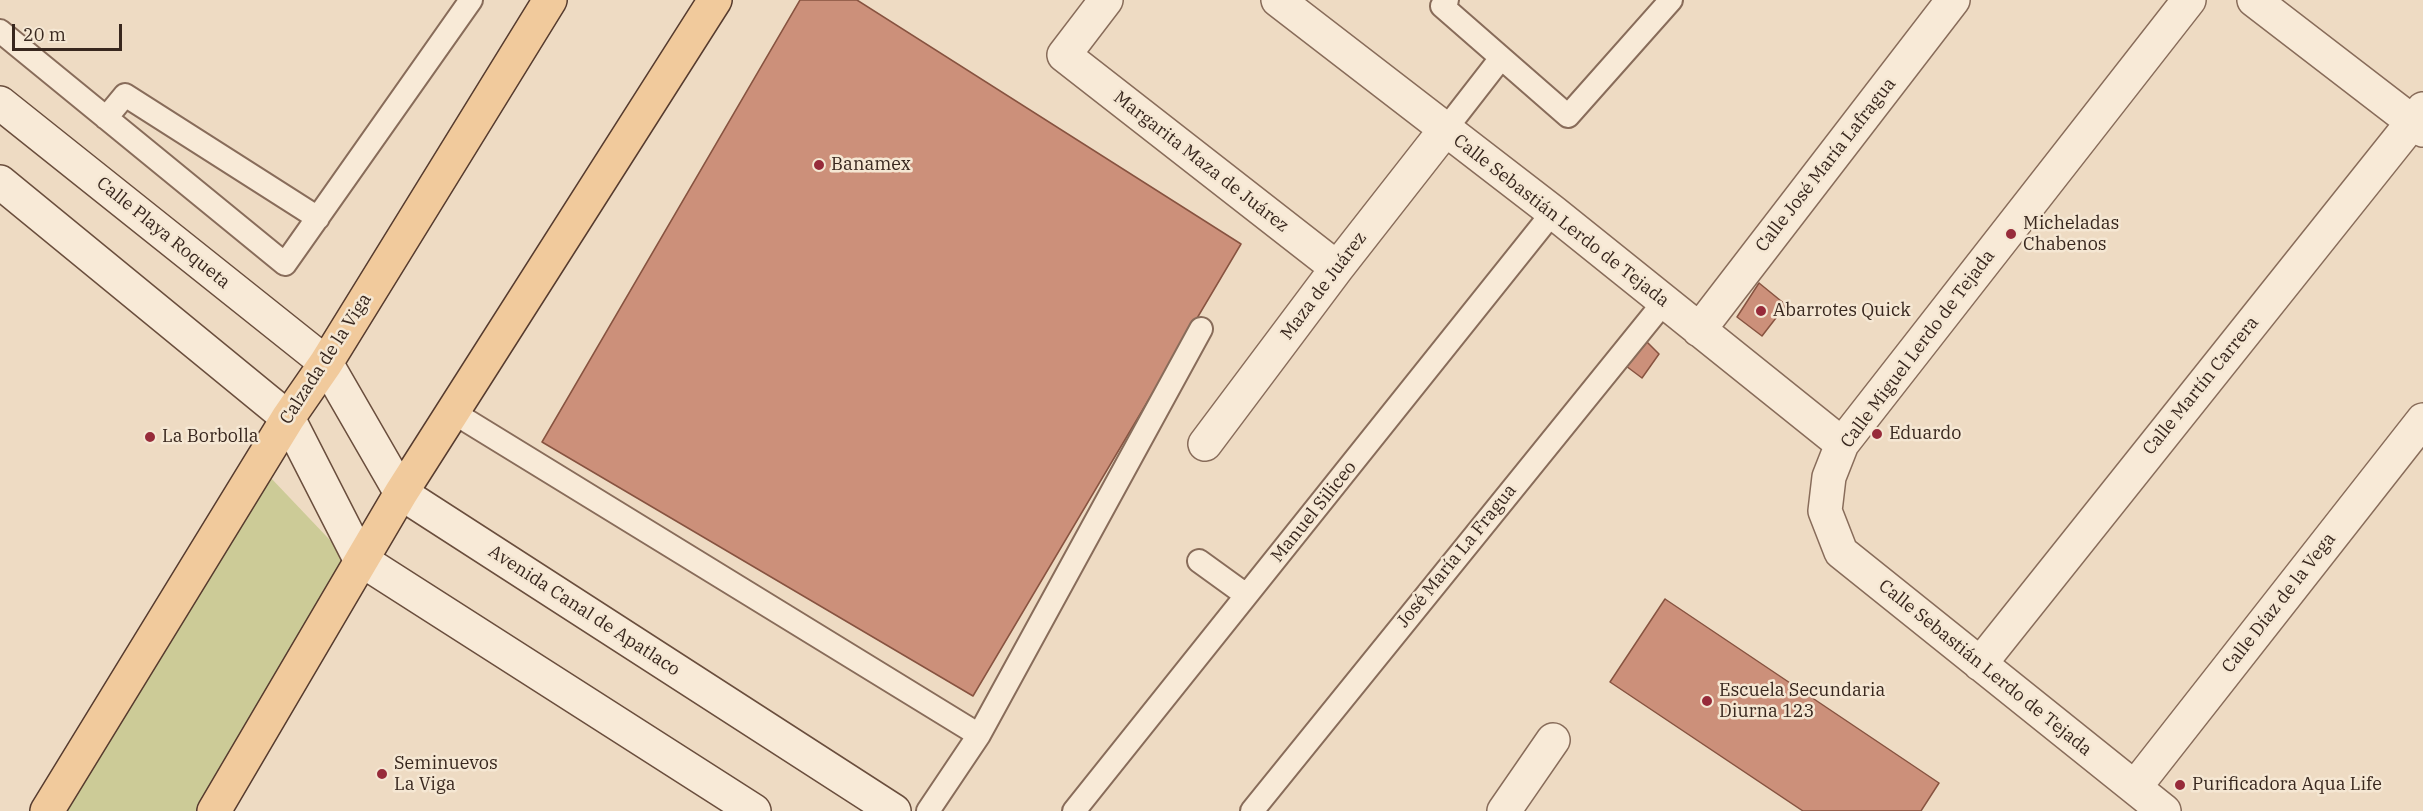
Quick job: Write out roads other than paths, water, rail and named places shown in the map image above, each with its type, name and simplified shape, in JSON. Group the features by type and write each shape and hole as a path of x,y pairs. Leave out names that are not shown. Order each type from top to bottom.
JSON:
{"main road":[{"name":"Calzada de la Viga","path":"47,811 288,418 326,363 550,0"},
{"path":"214,811 360,559 451,411 715,0"}],"street":[{"name":"Margarita Maza de Juárez","path":"1106,0 1064,55 1337,268"},
{"name":"Calle Sebastián Lerdo de Tejada","path":"1278,0 1553,212 1842,444"},
{"name":"Calle Miguel Lerdo de Tejada","path":"1825,511 1829,477 1842,444 2190,0"},
{"path":"2254,0 2419,120"},
{"name":"Calle José María Lafragua","path":"1699,330 1941,4"},
{"name":"Calle Playa Roqueta","path":"0,103 326,363"},
{"name":"Calle Martín Carrera","path":"1980,664 2419,120"},
{"name":"Maza de Juárez","path":"1205,444 1337,268 1445,130"},
{"path":"0,182 288,418 360,559 754,811"},
{"name":"Avenida Canal de Apatlaco","path":"326,363 401,493 894,811"},
{"name":"Calle Díaz de la Vega","path":"2135,787 2423,420"},
{"name":"Calle Sebastián Lerdo de Tejada","path":"1825,511 1840,552 2162,810"},
{"path":"1504,811 1553,740"}],"lane":[{"path":"0,31 285,264 471,0"},
{"path":"1448,0 1442,6 1568,116 1671,0"},
{"path":"1445,130 1502,58"},
{"path":"106,118 124,95 318,218"},
{"name":"Manuel Siliceo","path":"1074,811 1553,212"},
{"name":"José María La Fragua","path":"1252,811 1664,302"},
{"path":"928,811 979,735 1201,329"},
{"path":"451,411 979,735"},
{"path":"1199,561 1246,595"}],"place":[{"name":"Banamex","path":"819,165"},
{"name":"Micheladas Chabenos","path":"2011,234"},
{"name":"Abarrotes Quick","path":"1761,311"},
{"name":"Eduardo","path":"1877,434"},
{"name":"La Borbolla","path":"150,437"},
{"name":"Escuela Secundaria Diurna 123","path":"1707,701"},
{"name":"Seminuevos La Viga","path":"382,774"},
{"name":"Purificadora Aqua Life","path":"2180,785"}]}
